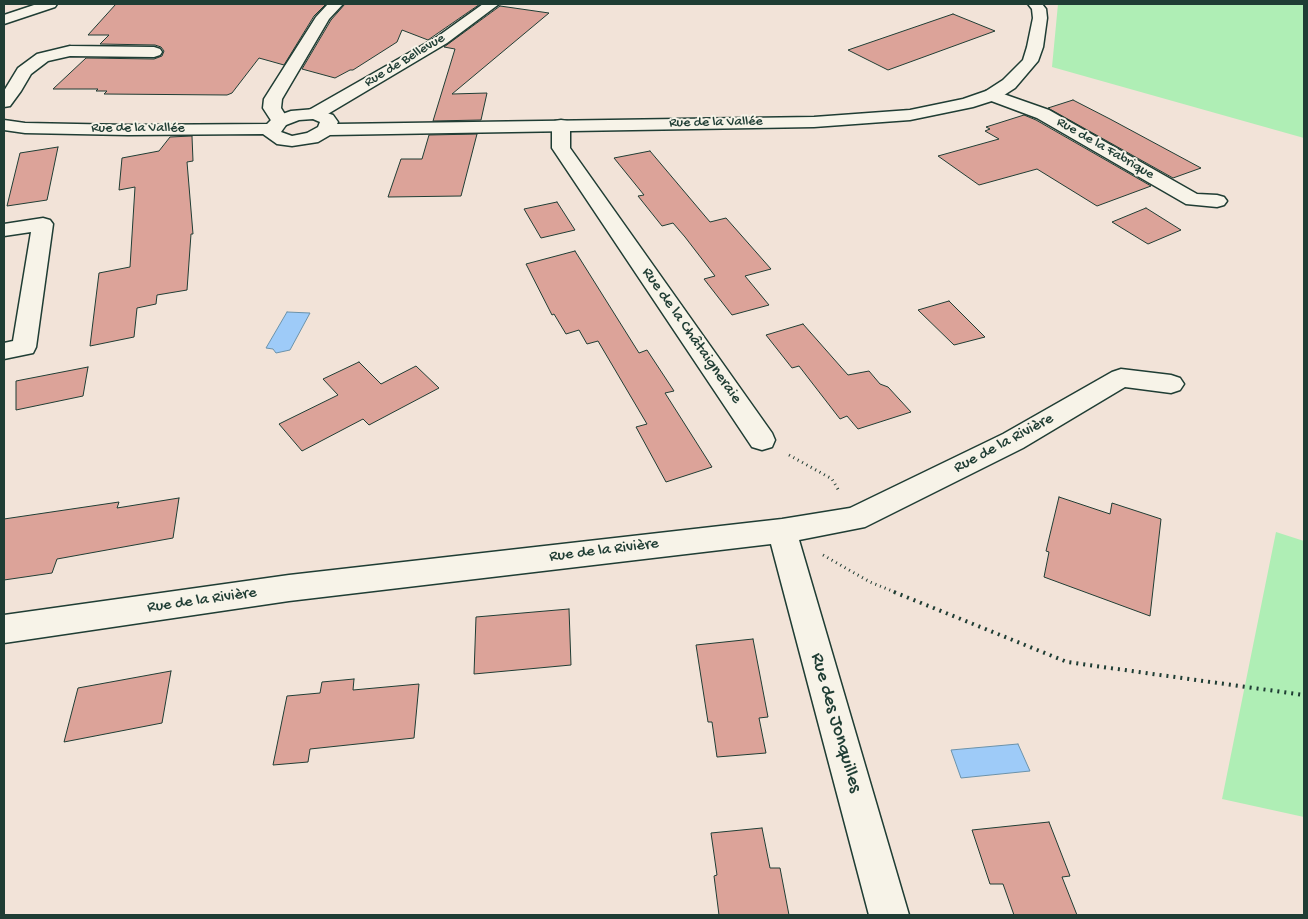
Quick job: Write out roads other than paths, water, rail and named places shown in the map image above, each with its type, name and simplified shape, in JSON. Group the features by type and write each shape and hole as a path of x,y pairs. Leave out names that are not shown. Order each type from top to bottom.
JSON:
{"street":[{"path":"4,20 50,4"},
{"path":"276,125 297,115 315,114 322,116 329,122 326,130 312,138 292,141 276,138 272,134 276,125 272,108 273,99 323,17 336,4"},
{"name":"Rue de Bellevue","path":"315,114 442,40 492,4"},
{"name":"Rue de la Vallée","path":"326,130 814,122 873,119 936,110 992,96 1008,84 1030,61 1039,34 1040,9 1036,4"},
{"path":"4,102 13,91 24,71 43,56 70,51 154,52"},
{"name":"Rue de la Fabrique","path":"992,96 1043,114 1193,200 1218,201"},
{"name":"Rue de la Vallée","path":"4,125 25,128 128,130 276,125"},
{"name":"Rue de la Châtaigneraie","path":"561,125 561,148 762,440"},
{"path":"4,230 43,224 24,347 4,351"},
{"name":"Rue de la Rivière","path":"4,629 289,588 782,530 855,519 1013,441 1121,378 1171,384"},
{"name":"Rue des Jonquilles","path":"782,530 889,915"}],"water":[{"path":"287,312 310,313 290,350 276,353 273,349 266,348"},
{"path":"1018,744 1030,771 961,778 951,750"}]}
